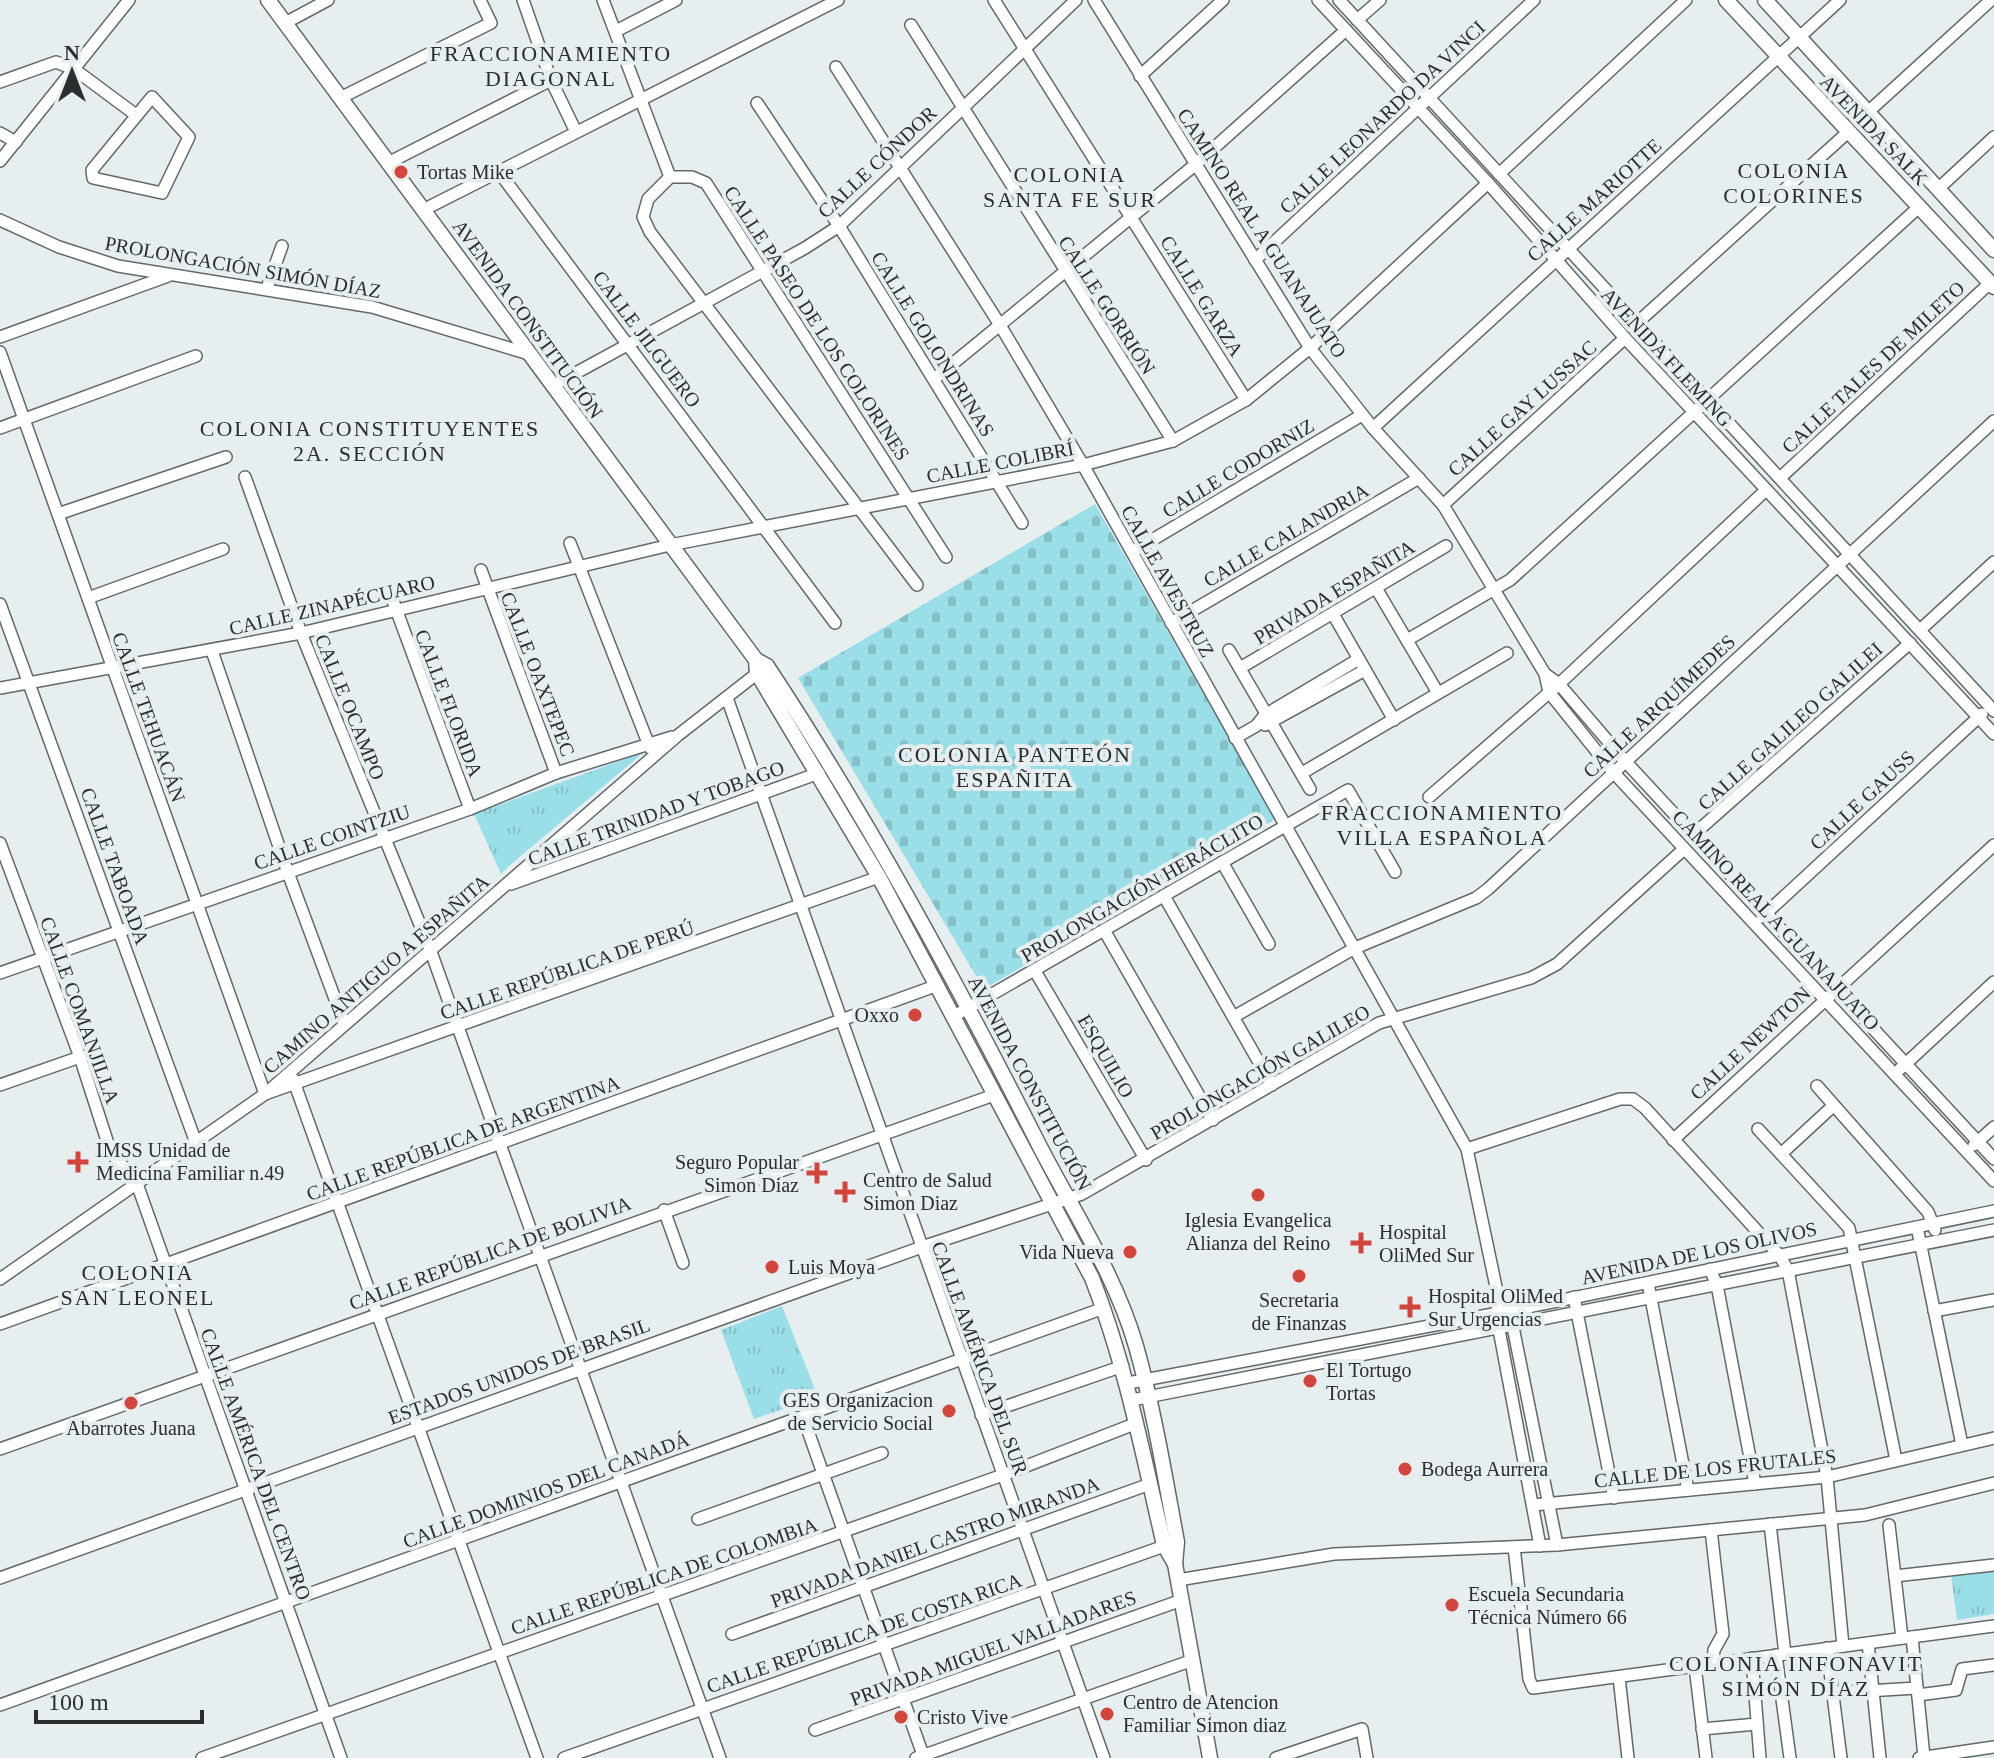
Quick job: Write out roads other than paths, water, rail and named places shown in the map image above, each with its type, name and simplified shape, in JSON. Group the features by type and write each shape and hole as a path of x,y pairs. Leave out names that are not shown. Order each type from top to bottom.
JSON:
{"main road":[{"name":"AVENIDA CONSTITUCIÓN","path":"268,0 832,766 970,1008 1108,1274 1136,1346 1136,1382 1132,1400 1150,1484 1171,1544"},
{"name":"AVENIDA SALK","path":"1726,0 1992,285"},
{"name":"AVENIDA SALK","path":"1765,0 1994,250"},
{"name":"AVENIDA CONSTITUCIÓN","path":"760,666 938,985 1052,1203 1104,1308 1123,1366 1148,1396 1210,1758"}],"street":[{"path":"0,161 129,0"},
{"path":"285,23 328,0"},
{"path":"340,98 491,23 480,0"},
{"path":"523,0 551,80 576,132"},
{"path":"603,0 644,100 670,177 648,199 643,217 917,585"},
{"path":"616,31 676,0"},
{"path":"423,210 838,0"},
{"name":"CALLE GARZA","path":"994,0 1246,400"},
{"name":"CALLE CÓNDOR","path":"552,386 839,226 960,107 1076,0"},
{"name":"CAMINO REAL A GUANAJUATO","path":"1094,0 1310,348 1373,428 1443,505 1545,674 1614,773 1994,1181"},
{"path":"1140,76 1223,0"},
{"name":"AVENIDA FLEMING","path":"1318,0 1488,183 1625,338 1994,734"},
{"name":"AVENIDA FLEMING","path":"1339,0 1993,707"},
{"path":"1357,20 1380,0"},
{"name":"CALLE LEONARDO DA VINCI","path":"1255,260 1534,0"},
{"path":"1499,174 1686,0"},
{"name":"CALLE MARIOTTE","path":"1373,428 1840,0"},
{"path":"1868,112 1991,0"},
{"name":"CALLE GORRIÓN","path":"911,25 1063,272 1173,441"},
{"path":"934,379 1196,164 1346,30"},
{"path":"0,82 46,63 56,62 74,69 136,115"},
{"name":"CALLE AVESTRUZ","path":"836,67 1000,325 1083,465 1467,1149 1499,1301"},
{"path":"388,163 551,80"},
{"path":"152,97 189,137 162,193 91,174 136,115 152,97"},
{"name":"CALLE GOLONDRINAS","path":"757,103 839,226 1022,523"},
{"path":"0,133 16,142"},
{"path":"1637,323 1847,133"},
{"path":"1938,189 1994,137"},
{"name":"CALLE JILGUERO","path":"499,172 835,623"},
{"name":"CALLE PASEO DE LOS COLORINES","path":"670,177 692,177 706,183 946,557"},
{"name":"CALLE COLIBRÍ","path":"670,545 1083,465 1173,441 1246,400 1310,348 1488,183"},
{"path":"1407,640 1494,591 1920,206"},
{"name":"PROLONGACIÓN SIMÓN DÍAZ","path":"0,220 59,247 118,266 372,307 529,354"},
{"path":"267,288 282,246"},
{"path":"0,337 173,274"},
{"name":"CALLE TALES DE MILETO","path":"1780,478 1992,285"},
{"name":"CALLE GAY LUSSAC","path":"1443,505 1625,338"},
{"name":"CALLE TEHUACÁN","path":"0,352 265,1094"},
{"path":"0,428 196,356"},
{"name":"CALLE CODORNIZ","path":"1132,552 1362,415"},
{"name":"CALLE ARQUÍMEDES","path":"1235,1016 1355,948 1476,898 1994,421"},
{"path":"58,514 226,457"},
{"name":"CALLE OCAMPO","path":"245,477 301,633 430,949 720,1758"},
{"name":"CALLE CALANDRIA","path":"1171,623 1419,478"},
{"path":"1429,797 1554,688 1766,490"},
{"path":"570,543 654,756"},
{"name":"CALLE ZINAPÉCUARO","path":"0,688 301,633 670,545"},
{"name":"PRIVADA ESPAÑITA","path":"1240,668 1446,546"},
{"path":"88,598 223,549"},
{"path":"1920,630 1994,562"},
{"name":"CALLE OAXTEPEC","path":"481,570 556,773"},
{"path":"1376,588 1438,693"},
{"name":"CALLE FLORIDA","path":"389,590 470,809"},
{"name":"CALLE TABOADA","path":"0,604 195,1140"},
{"path":"1333,614 1394,720"},
{"name":"CALLE GALILEO GALILEI","path":"1693,835 1910,643"},
{"name":"PRIVADA ESPAÑITA","path":"1229,650 1310,789"},
{"path":"212,651 287,870 344,1023"},
{"path":"1302,773 1507,653"},
{"path":"1235,738 1362,664"},
{"name":"CAMINO ANTIGUO A ESPAÑITA","path":"0,1279 136,1181 265,1094 677,736 727,698 760,666"},
{"name":"CAMINO REAL A GUANAJUATO","path":"1554,688 1994,1159"},
{"name":"CALLE AMÉRICA DEL SUR","path":"727,698 1104,1758"},
{"name":"CALLE GAUSS","path":"1755,924 1978,717 1993,707"},
{"name":"CALLE COINTZIU","path":"0,973 287,870 470,809 556,773 677,736"},
{"name":"CALLE TRINIDAD Y TOBAGO","path":"504,886 819,773"},
{"name":"PROLONGACIÓN HERÁCLITO","path":"954,1016 1348,790 1395,872"},
{"name":"CALLE COMANJILLA","path":"0,843 5,868 80,1057 111,1153 136,1181"},
{"name":"CALLE NEWTON","path":"1673,1140 1994,845"},
{"name":"PROLONGACIÓN GALILEO","path":"1052,1203 1068,1199 1146,1160 1395,1017 1531,978 1557,964 1684,849"},
{"path":"1222,862 1269,944"},
{"name":"CALLE REPÚBLICA DE PERÚ","path":"265,1094 879,877"},
{"path":"1164,896 1272,1085"},
{"path":"1104,930 1213,1120"},
{"name":"ESQUILIO","path":"1035,971 1146,1160"},
{"path":"1895,1074 1994,982"},
{"name":"CALLE REPÚBLICA DE ARGENTINA","path":"0,1324 938,985"},
{"path":"0,1085 80,1057"},
{"path":"290,1071 537,1758"},
{"path":"1817,1086 1928,1212 1938,1242"},
{"name":"CALLE REPÚBLICA DE BOLIVIA","path":"0,1449 881,1132 994,1095"},
{"path":"1467,1149 1620,1099 1633,1099 1645,1108 1779,1255 1788,1270 1827,1477 1843,1646"},
{"path":"1781,1154 1833,1106"},
{"path":"1967,1151 1994,1127"},
{"path":"1758,1129 1842,1218 1853,1240 1896,1460"},
{"name":"CALLE AMÉRICA DEL CENTRO","path":"136,1181 341,1758"},
{"name":"ESTADOS UNIDOS DE BRASIL","path":"0,1578 418,1426 1052,1203"},
{"path":"664,1210 683,1263"},
{"name":"AVENIDA DE LOS OLIVOS","path":"1136,1382 1496,1314 1994,1211"},
{"path":"1917,1227 1962,1445"},
{"name":"AVENIDA DE LOS OLIVOS","path":"1132,1400 1994,1230"},
{"path":"1710,1269 1717,1285 1755,1484"},
{"path":"1648,1283 1688,1490"},
{"path":"1574,1297 1614,1498"},
{"path":"1934,1311 1994,1300"},
{"path":"1499,1301 1509,1311 1513,1327 1557,1545"},
{"path":"1499,1301 1496,1314 1540,1546"},
{"name":"CALLE DOMINIOS DEL CANADÁ","path":"0,1705 1104,1308"},
{"path":"1398,1332 1401,1349"},
{"path":"981,1415 1123,1366"},
{"path":"803,1417 903,1699 920,1757 1193,1660"},
{"name":"CALLE REPÚBLICA DE COLOMBIA","path":"202,1758 844,1532 1137,1423"},
{"name":"CALLE DE LOS FRUTALES","path":"1533,1505 1827,1477 1994,1438"},
{"path":"698,1519 882,1453"},
{"path":"1178,1580 1334,1554 1557,1545 1865,1515 1994,1483"},
{"name":"PRIVADA DANIEL CASTRO MIRANDA","path":"732,1634 1150,1484"},
{"path":"1770,1524 1781,1655 1778,1672 1790,1758"},
{"path":"1889,1525 1895,1576 1907,1638 1914,1655 1921,1758 1959,1755 1994,1747"},
{"path":"1711,1530 1723,1634 1714,1650 1713,1663"},
{"name":"CALLE REPÚBLICA DE COSTA RICA","path":"564,1758 1171,1544"},
{"path":"1514,1547 1529,1679 1533,1688 1994,1627"},
{"path":"1895,1576 1994,1565"},
{"name":"PRIVADA MIGUEL VALLADARES","path":"815,1730 1182,1600"},
{"path":"1868,1643 1880,1758"},
{"path":"1827,1648 1841,1758"},
{"path":"1752,1658 1760,1758"},
{"path":"1833,1693 1956,1690 1962,1669 1994,1665"},
{"path":"1695,1666 1706,1758"},
{"path":"1755,1675 1778,1672"},
{"path":"1619,1677 1628,1758"},
{"path":"1702,1729 1757,1724"},
{"path":"1276,1758 1362,1729 1367,1758"}],"place":[{"name":"Tortas Mike","path":"401,172"},
{"name":"Oxxo","path":"915,1015"},
{"name":"IMSS Unidad de Medicina Familiar n.49","path":"78,1162"},
{"name":"Seguro Popular Simon Diaz","path":"817,1173"},
{"name":"Centro de Salud Simon Diaz","path":"845,1192"},
{"name":"Iglesia Evangelica Alianza del Reino","path":"1258,1195"},
{"name":"Hospital OliMed Sur","path":"1361,1243"},
{"name":"Vida Nueva","path":"1130,1252"},
{"name":"Luis Moya","path":"772,1267"},
{"name":"Secretaria de Finanzas","path":"1299,1276"},
{"name":"Hospital OliMed Sur Urgencias","path":"1410,1307"},
{"name":"El Tortugo Tortas","path":"1310,1381"},
{"name":"Abarrotes Juana","path":"131,1403"},
{"name":"GES Organizacion de Servicio Social","path":"949,1411"},
{"name":"Bodega Aurrera","path":"1405,1469"},
{"name":"Escuela Secundaria Técnica Número 66","path":"1452,1605"},
{"name":"Centro de Atencion Familiar Simon diaz","path":"1107,1714"},
{"name":"Cristo Vive","path":"901,1717"}],"district":[{"name":"FRACCIONAMIENTO DIAGONAL","path":"551,66"},
{"name":"COLONIA COLORINES","path":"1794,182"},
{"name":"COLONIA SANTA FE SUR","path":"1070,186"},
{"name":"COLONIA CONSTITUYENTES 2A. SECCIÓN","path":"370,440"},
{"name":"COLONIA PANTEÓN ESPAÑITA","path":"1015,766"},
{"name":"FRACCIONAMIENTO VILLA ESPAÑOLA","path":"1442,824"},
{"name":"COLONIA SAN LEONEL","path":"138,1284"},
{"name":"COLONIA INFONAVIT SIMÓN DÍAZ","path":"1796,1676"}]}
